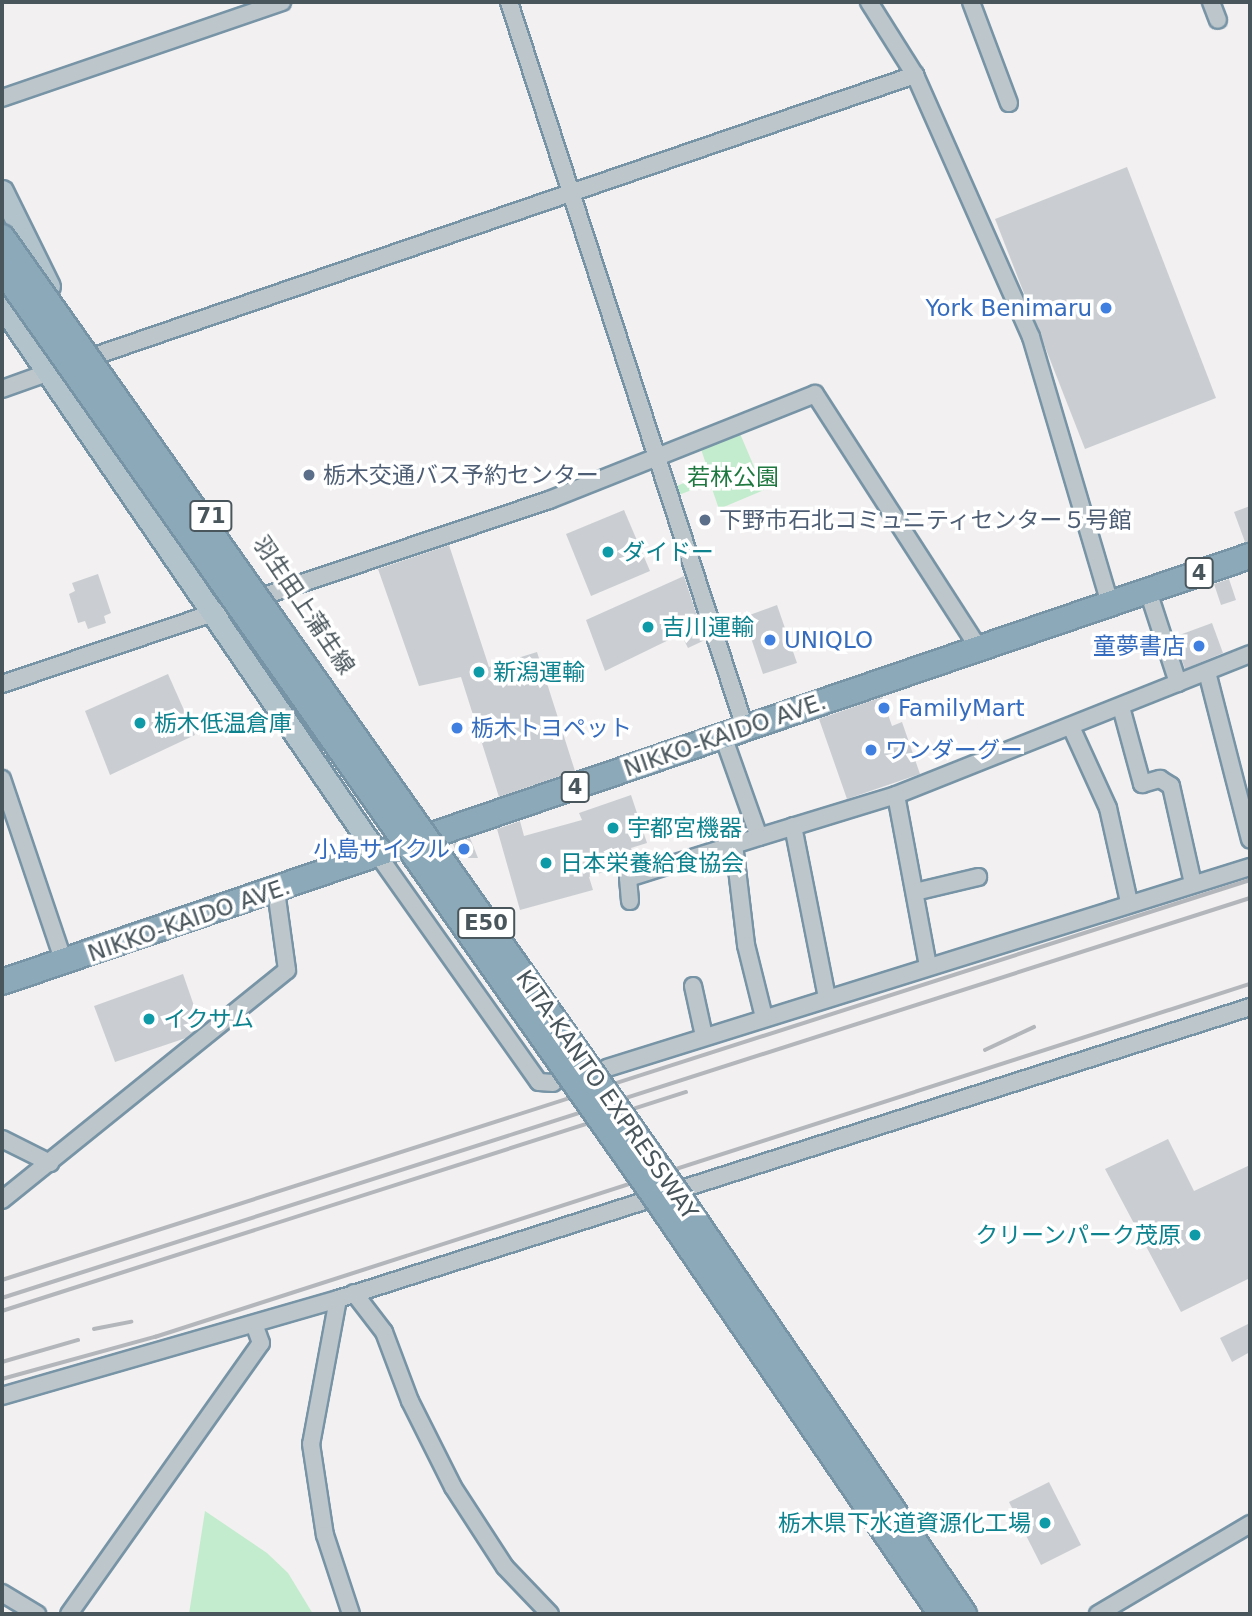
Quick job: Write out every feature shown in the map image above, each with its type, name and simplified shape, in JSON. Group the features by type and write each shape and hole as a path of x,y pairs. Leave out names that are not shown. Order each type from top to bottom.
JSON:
{"highway":[{"name":"KITA-KANTO EXPRESSWAY","path":"2,237 677,1194 964,1614"},
{"name":"KITA-KANTO EXPRESSWAY","path":"2,269 658,1201 941,1614"},
{"name":"NIKKO-KAIDO AVE.","path":"2,982 276,891 1250,556"}],"main road":[{"name":"羽生田上蒲生線","path":"2,191 40,273 268,595 428,838"},
{"name":"71","path":"2,306 50,372 378,855"}],"street":[{"path":"2,98 282,2"},
{"path":"509,2 657,459 734,732 759,837"},
{"path":"871,2 915,75 1031,337 1110,604"},
{"path":"971,2 1009,103"},
{"path":"1211,2 1218,20"},
{"path":"2,390 96,355 915,75"},
{"path":"2,684 215,614 657,459 816,394 979,648"},
{"path":"1148,591 1178,682"},
{"path":"630,901 628,878 896,795 1072,729 1178,682 1250,654"},
{"path":"1207,672 1250,840"},
{"path":"1121,707 1142,784 1160,779 1171,786 1193,884"},
{"path":"1072,729 1108,808 1129,902"},
{"path":"2,779 64,962"},
{"path":"896,795 928,966"},
{"path":"793,826 827,998"},
{"path":"734,844 746,945 764,1017"},
{"path":"378,855 539,1082 553,1083"},
{"path":"607,1068 1129,902 1250,867"},
{"path":"915,892 978,877"},
{"path":"2,1200 287,970 276,891"},
{"path":"693,986 704,1036"},
{"path":"2,1396 338,1300 678,1188 1250,1007"},
{"path":"2,1139 50,1163"},
{"path":"678,1188 972,1614"},
{"path":"354,1293 384,1332 410,1401 453,1487 505,1567 550,1614"},
{"path":"338,1300 311,1444 325,1535 351,1614"},
{"path":"69,1614 261,1343 254,1324"},
{"path":"1098,1614 1250,1524"},
{"path":"2,1593 37,1614"}],"green space":[{"name":"若林公園","path":"738,429 764,490 719,509 710,483 676,496 674,487 709,473 700,446"},
{"path":"205,1511 267,1553 288,1573 313,1614 189,1614"}],"building":[{"name":"York Benimaru","path":"1127,167 1216,398 1085,449 995,219"},
{"path":"1250,506 1250,541 1245,542 1234,512"},
{"name":"ダイドー","path":"624,510 650,571 591,596 566,534"},
{"name":"新潟運輸","path":"449,545 489,667 537,652 575,771 499,797 461,677 419,686 378,569"},
{"path":"98,574 111,613 104,616 106,623 88,629 85,621 78,623 69,594 75,591 72,583"},
{"name":"吉川運輸","path":"684,576 705,640 688,648 681,634 605,671 586,620"},
{"path":"1229,579 1236,600 1221,605 1214,584"},
{"name":"UNIQLO","path":"777,605 797,663 763,674 744,617"},
{"name":"童夢書店","path":"1212,623 1223,653 1185,669 1174,637"},
{"name":"栃木低温倉庫","path":"168,674 195,735 110,775 85,711"},
{"name":"ワンダーグー","path":"882,697 892,726 902,722 920,774 847,799 819,719"},
{"path":"631,795 647,843 631,848 636,861 589,877 593,890 520,910 497,829 520,821 524,836 582,820 579,813"},
{"name":"小島サイクル","path":"470,838 478,858 458,858 453,844"},
{"name":"イクサム","path":"183,974 201,1026 186,1038 115,1062 94,1006"},
{"name":"クリーンパーク茂原","path":"1168,1139 1194,1191 1250,1165 1250,1278 1181,1312 1105,1169"},
{"path":"1250,1323 1250,1352 1232,1362 1220,1338"},
{"name":"栃木県下水道資源化工場","path":"1049,1482 1081,1545 1041,1565 1009,1502"}],"railway":[{"path":"2,1280 1250,880"},
{"path":"2,1298 1250,898"},
{"path":"2,1379 155,1337 1250,984"},
{"path":"985,1050 1034,1027"},
{"path":"2,1311 686,1092"},
{"path":"94,1329 131,1322"},
{"path":"2,1362 78,1340"}],"place":[{"name":"York Benimaru","path":"1106,308"},
{"name":"栃木交通バス予約センター","path":"309,475"},
{"name":"下野市石北コミュニティセンター５号館","path":"705,520"},
{"name":"ダイドー","path":"608,552"},
{"name":"吉川運輸","path":"648,627"},
{"name":"UNIQLO","path":"770,640"},
{"name":"童夢書店","path":"1199,646"},
{"name":"新潟運輸","path":"479,672"},
{"name":"FamilyMart","path":"884,708"},
{"name":"栃木低温倉庫","path":"140,723"},
{"name":"栃木トヨペット","path":"457,728"},
{"name":"ワンダーグー","path":"871,750"},
{"name":"宇都宮機器","path":"613,828"},
{"name":"小島サイクル","path":"464,849"},
{"name":"日本栄養給食協会","path":"546,863"},
{"name":"イクサム","path":"149,1019"},
{"name":"クリーンパーク茂原","path":"1195,1235"},
{"name":"栃木県下水道資源化工場","path":"1045,1523"}]}
